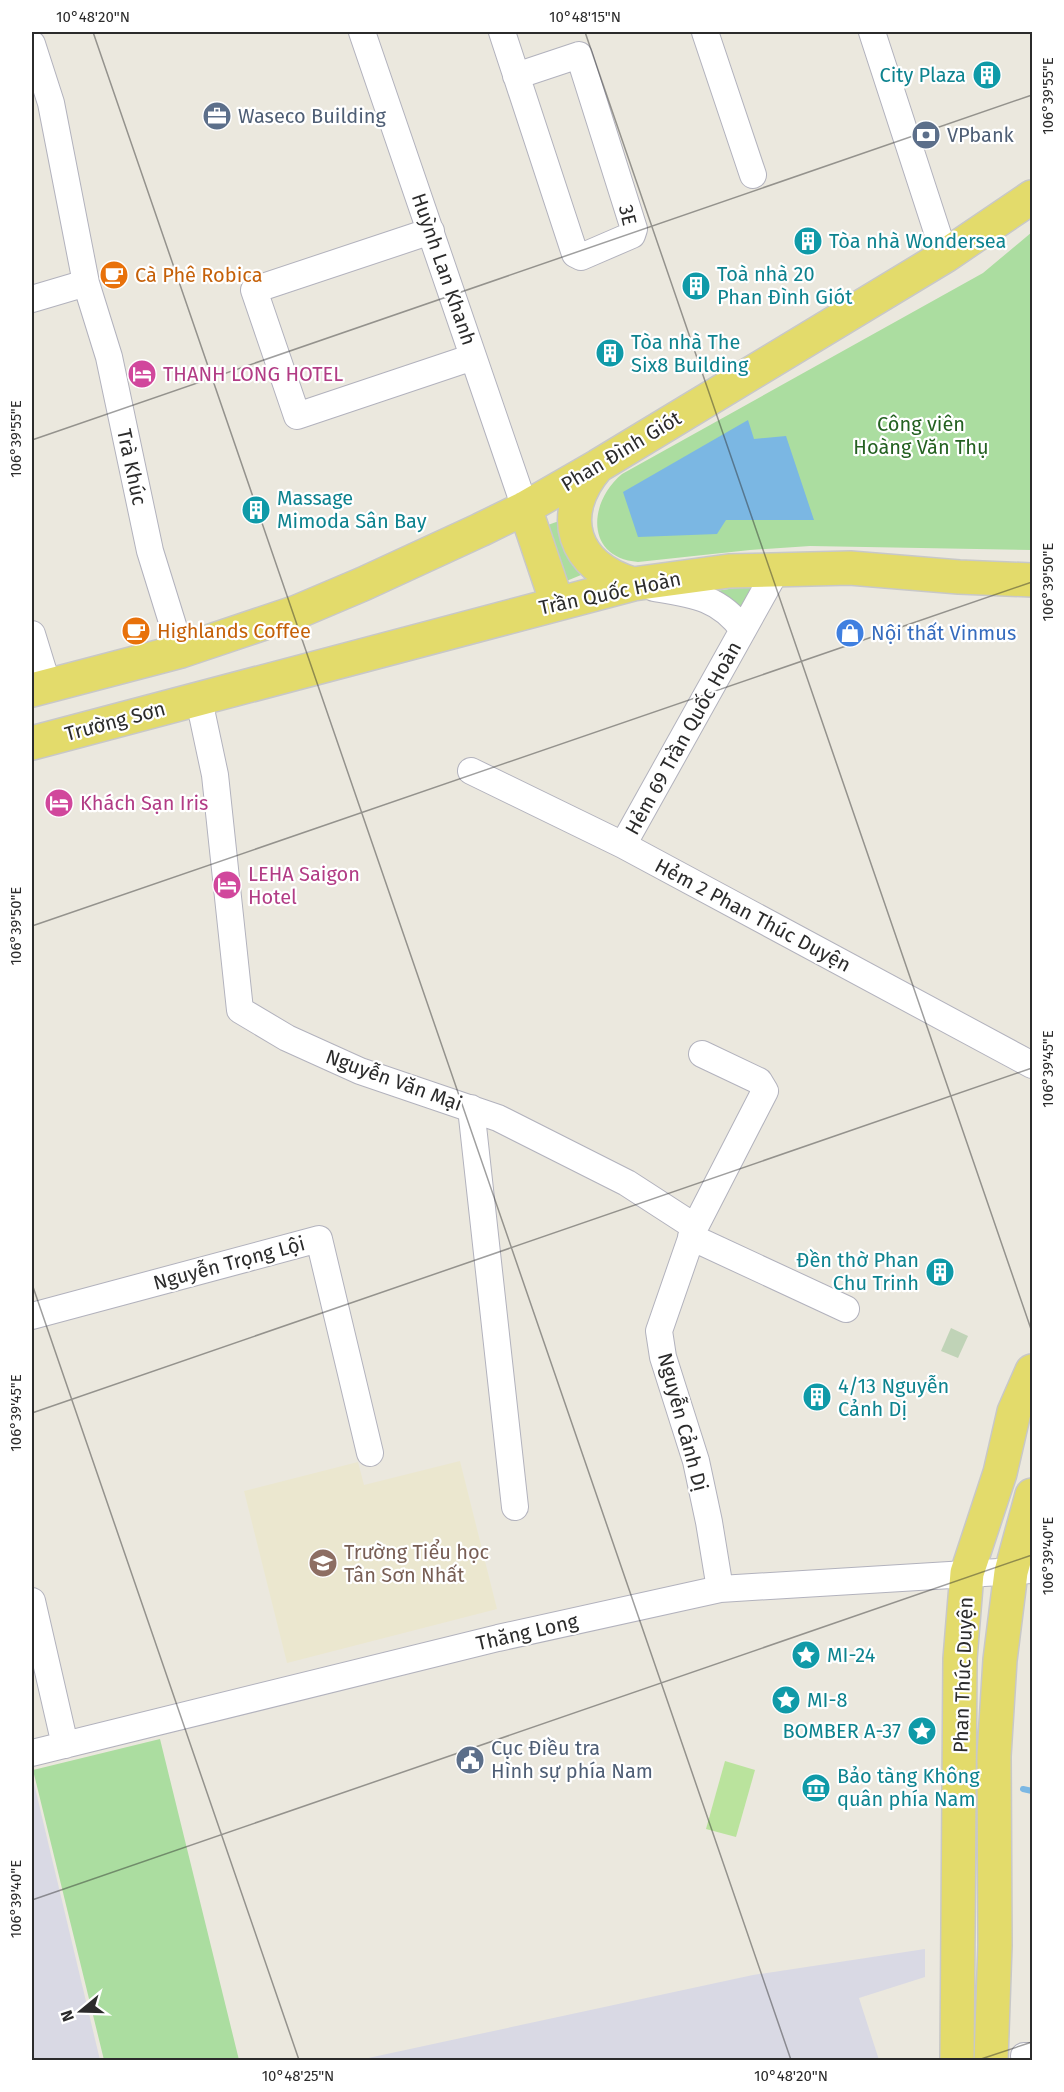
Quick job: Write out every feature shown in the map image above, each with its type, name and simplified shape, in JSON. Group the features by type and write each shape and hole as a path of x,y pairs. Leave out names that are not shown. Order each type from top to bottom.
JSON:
{"main road":[{"name":"Phan Đình Giót","path":"181,651 297,612 363,584 525,508 945,256 1032,197"},
{"path":"598,466 582,488 577,500 574,513 577,537 590,561 599,569 609,576 633,584"},
{"path":"525,508 557,603"},
{"name":"Trần Quốc Hoàn","path":"199,699 557,603 633,584 695,575 777,569 850,568 958,577 1032,580"},
{"path":"40,688 181,651"},
{"name":"Trường Sơn","path":"32,743 199,699"},
{"name":"Phan Thúc Duyện","path":"957,2053 960,1651 968,1573 1000,1473 1014,1412 1032,1371"},
{"name":"Phan Thúc Duyện","path":"990,2052 995,1945 994,1755 1000,1660 1022,1571 1032,1495"},
{"path":"957,2053 990,2052"}],"street":[{"name":"Huỳnh Lan Khanh","path":"362,32 525,508"},
{"name":"3E","path":"502,32 516,76 575,254 581,257 632,235 634,229 579,55 516,76"},
{"path":"705,32 753,175"},
{"path":"872,32 945,256"},
{"name":"Trà Khúc","path":"32,44 51,103 86,283 109,357 150,551 181,651"},
{"path":"431,231 254,291 297,416 473,357"},
{"path":"32,299 86,283"},
{"name":"Hẻm 69 Trần Quốc Hoàn","path":"623,845 777,569"},
{"name":"Hẻm 69 Trần Quốc Hoàn","path":"633,584 706,599 727,610 743,630"},
{"path":"32,634 40,688"},
{"name":"Nguyễn Văn Mại","path":"199,699 215,775 240,1010 287,1038 360,1071 471,1108 515,1507"},
{"name":"Hẻm 2 Phan Thúc Duyện","path":"471,771 623,845 1032,1065"},
{"name":"Nguyễn Cảnh Dị","path":"702,1054 759,1081 765,1090 693,1232 659,1331 663,1357 696,1461 720,1589"},
{"path":"471,1108 498,1118 594,1165 663,1205 693,1232 846,1309"},
{"name":"Nguyễn Trọng Lội","path":"32,1316 319,1239 370,1454"},
{"name":"Thăng Long","path":"32,1753 498,1638 720,1589 1022,1571"},
{"path":"32,1601 65,1744"}],"shaded area":[{"path":"460,1461 497,1609 287,1663 244,1491 358,1462 364,1485"},
{"path":"32,1775 100,2060 32,2060"},
{"path":"925,1949 925,1977 859,1998 879,2060 359,2060 753,1975"}],"green space":[{"name":"Công viên Hoàng Văn Thụ","path":"1032,232 1032,550 810,546 638,562 621,558 608,550 601,540 597,527 598,513 611,486 622,474 983,273"},
{"path":"559,521 564,551 581,575 564,582 545,526"},
{"path":"754,587 740,612 709,592"},
{"path":"951,1328 968,1336 958,1358 941,1351"},
{"path":"160,1739 239,2060 104,2060 33,1770"},
{"path":"725,1761 755,1770 736,1837 706,1829"}],"water":[{"path":"748,420 754,439 786,436 814,520 726,520 717,534 638,537 623,492"}],"waterway":[{"path":"1023,1789 1032,1791"}],"place":[{"name":"City Plaza","path":"987,75"},
{"name":"Waseco Building","path":"217,116"},
{"name":"VPbank","path":"926,135"},
{"name":"Tòa nhà Wondersea","path":"808,241"},
{"name":"Cà Phê Robica","path":"114,275"},
{"name":"Toà nhà 20 Phan Đình Giót","path":"696,286"},
{"name":"Tòa nhà The Six8 Building","path":"610,353"},
{"name":"THANH LONG HOTEL","path":"142,374"},
{"name":"Massage Mimoda Sân Bay","path":"256,510"},
{"name":"Highlands Coffee","path":"136,631"},
{"name":"Nội thất Vinmus","path":"850,633"},
{"name":"Khách Sạn Iris","path":"59,803"},
{"name":"LEHA Saigon Hotel","path":"227,885"},
{"name":"Đền thờ Phan Chu Trinh","path":"940,1272"},
{"name":"4/13 Nguyễn Cảnh Dị","path":"817,1397"},
{"name":"Trường Tiểu học Tân Sơn Nhất","path":"323,1563"},
{"name":"MI-24","path":"806,1655"},
{"name":"MI-8","path":"786,1700"},
{"name":"BOMBER A-37","path":"922,1731"},
{"name":"Cục Điều tra Hình sự phía Nam","path":"470,1760"},
{"name":"Bảo tàng Không quân phía Nam","path":"816,1788"}]}
